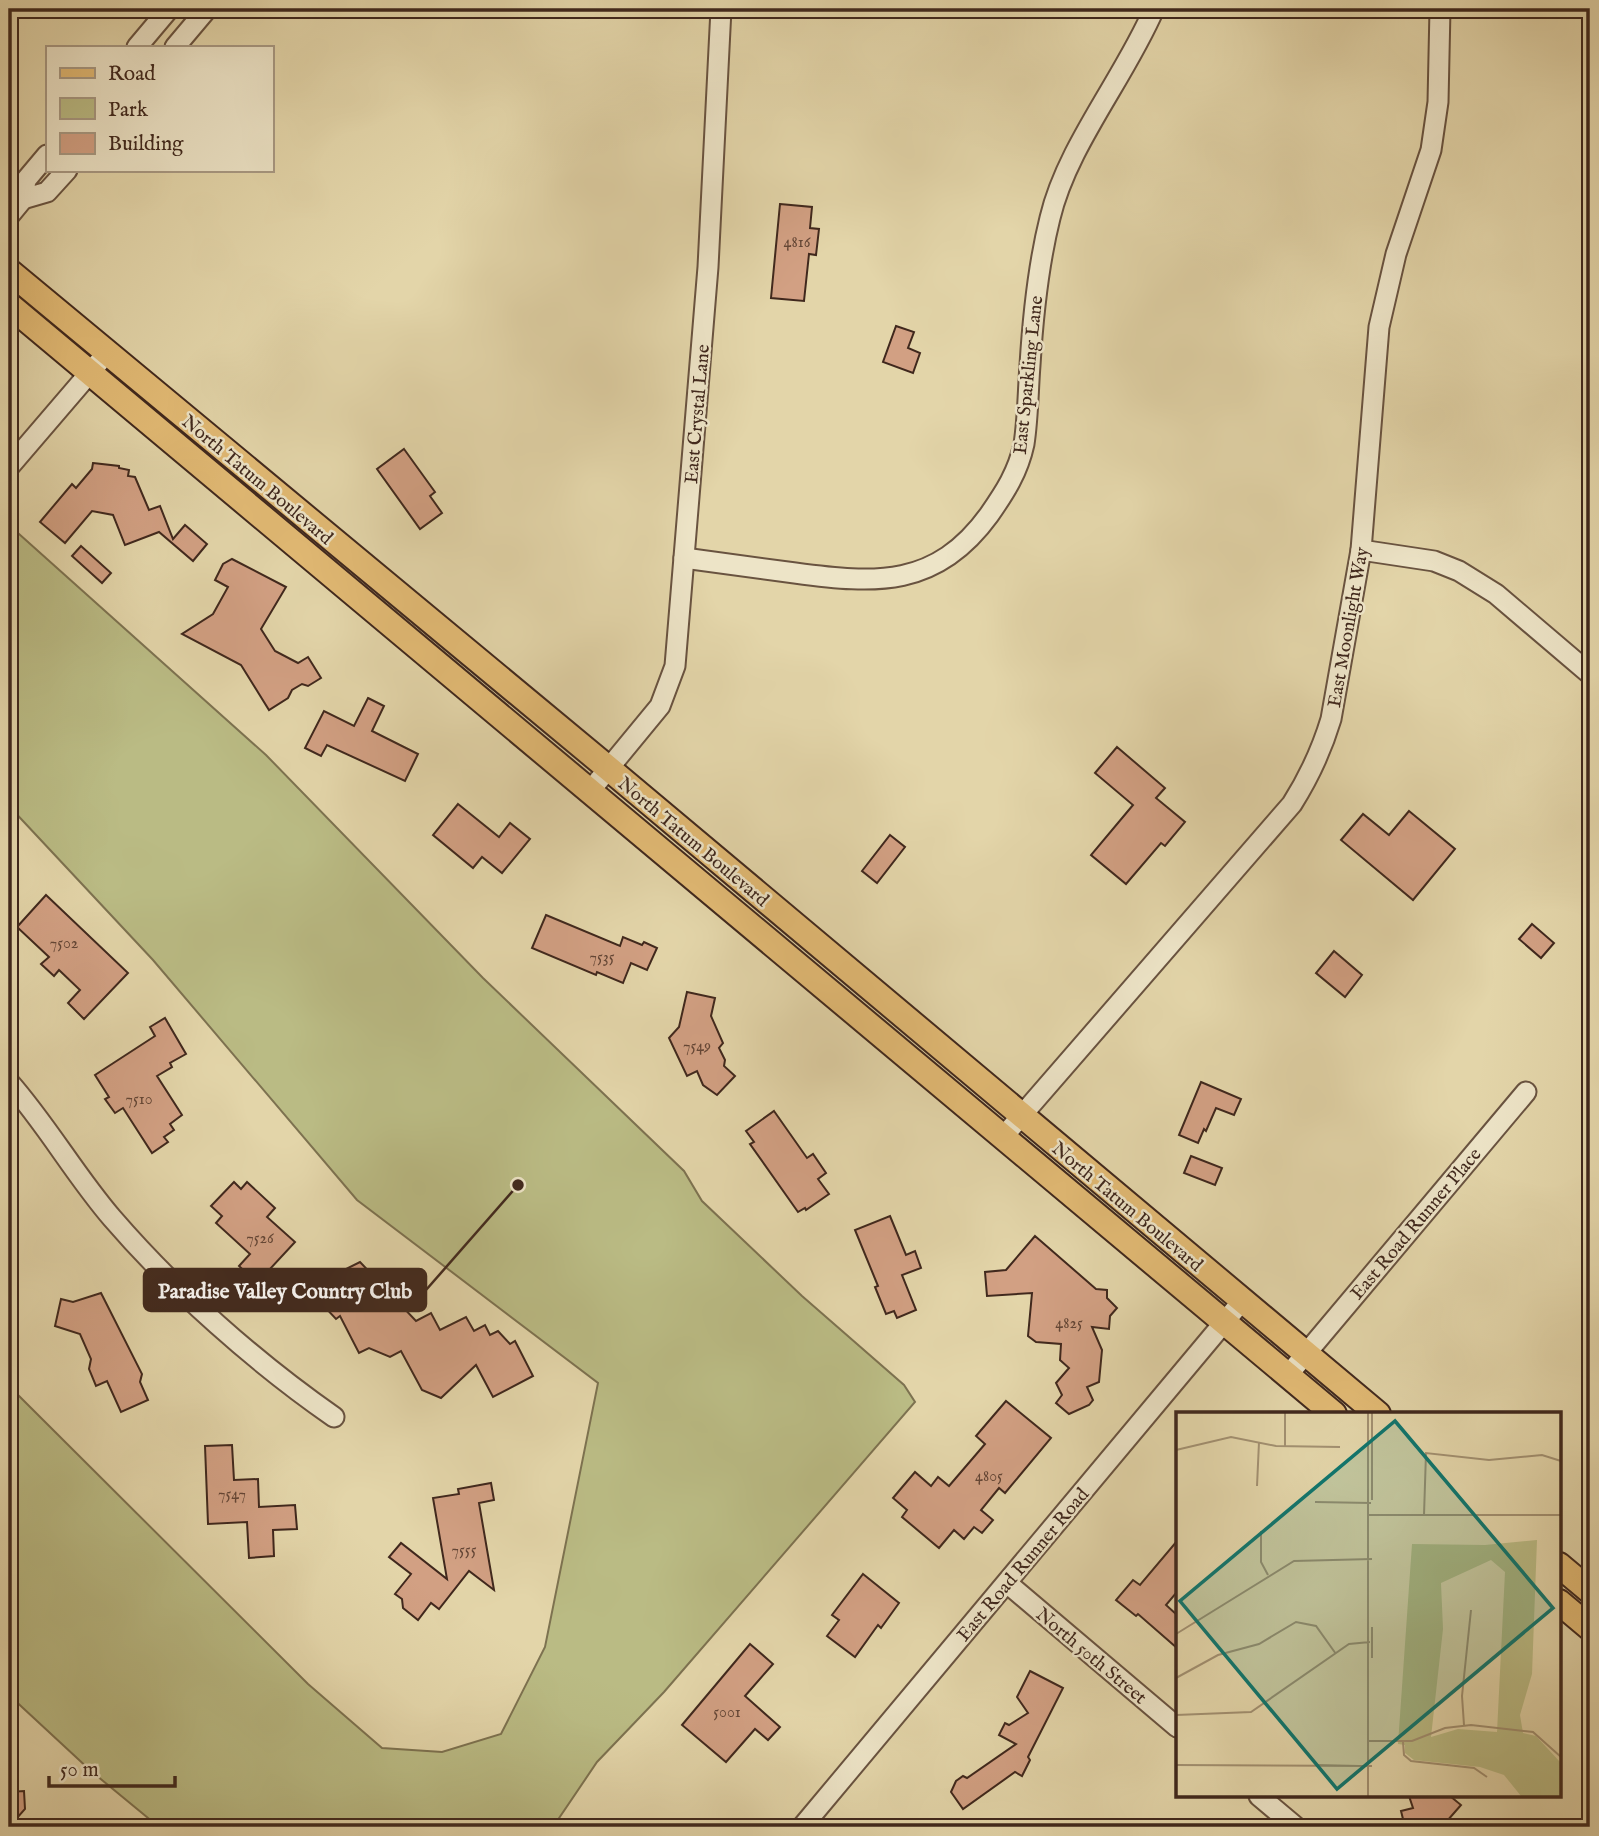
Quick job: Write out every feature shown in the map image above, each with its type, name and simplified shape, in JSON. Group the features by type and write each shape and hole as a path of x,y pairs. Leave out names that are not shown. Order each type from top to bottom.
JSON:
{"main road":[{"name":"North Tatum Boulevard","path":"9,271 608,768 1376,1412"},
{"name":"North Tatum Boulevard","path":"9,305 1332,1412"},
{"path":"1560,1566 1590,1591"},
{"path":"1560,1603 1590,1628"}],"street":[{"path":"138,46 169,9"},
{"path":"175,46 207,9"},
{"name":"East Crystal Lane","path":"590,790 660,706 675,666 708,267 721,9"},
{"name":"East Sparkling Lane","path":"684,558 835,578 878,580 907,575 938,564 972,538 1006,491 1018,468 1024,442 1037,282 1051,214 1061,184 1139,43 1154,9"},
{"name":"East Moonlight Way","path":"1003,1137 1292,804 1307,781 1325,740 1361,550 1378,327 1396,254 1431,149 1438,102 1440,9"},
{"path":"9,216 23,199 26,180 46,156"},
{"path":"23,199 47,192 65,172"},
{"path":"9,467 107,352"},
{"path":"1361,550 1434,561 1459,571 1496,594 1590,674"},
{"path":"9,1082 113,1219 257,1359 292,1388 334,1417"},
{"name":"East Road Runner Place","path":"1288,1376 1526,1093"},
{"name":"East Road Runner Road","path":"802,1827 1242,1301"},
{"name":"North 50th Street","path":"1007,1583 1176,1726"},
{"path":"1261,1798 1296,1827"}],"green space":[{"path":"9,525 266,755 483,978 684,1171 702,1201 802,1296 904,1385 915,1402 664,1692 597,1762 553,1827 159,1827 91,1771 9,1695 9,1386 308,1684 382,1748 442,1752 501,1734 545,1647 598,1383 357,1200 153,960 9,806"}],"building":[{"path":"780,204 812,207 810,228 819,229 816,255 809,254 804,301 771,298"},
{"path":"896,326 914,332 908,348 920,353 913,373 883,362"},
{"path":"404,449 435,492 430,496 442,513 420,529 377,469"},
{"path":"93,463 129,470 128,476 135,477 149,510 160,506 173,539 185,525 207,544 193,561 159,532 125,545 113,515 92,511 65,543 40,522 72,484 76,488 92,469"},
{"path":"81,546 111,573 102,583 72,556"},
{"path":"232,559 286,587 261,629 275,651 298,663 308,657 321,678 308,686 302,684 292,690 288,698 269,710 241,665 182,634 213,614 228,587 215,580 223,564"},
{"path":"368,698 384,706 372,731 418,754 405,781 327,745 321,756 305,748 324,711 354,726"},
{"path":"1117,747 1165,788 1156,798 1185,822 1165,846 1161,843 1126,884 1091,855 1133,805 1095,773"},
{"path":"458,804 499,837 510,823 530,839 502,873 482,857 473,868 433,835"},
{"path":"1409,811 1455,849 1413,900 1341,840 1363,814 1389,835"},
{"path":"890,835 905,847 877,883 862,871"},
{"path":"46,895 128,973 84,1019 68,1003 80,990 59,970 54,976 41,964 49,957 17,927"},
{"path":"546,915 620,946 623,937 657,948 647,970 631,963 623,983 597,972 596,975 532,948"},
{"path":"1532,924 1554,943 1541,958 1519,939"},
{"path":"1334,951 1362,975 1345,997 1316,973"},
{"path":"687,992 715,998 711,1016 723,1043 719,1048 725,1060 724,1066 735,1076 717,1095 703,1085 697,1071 687,1076 669,1038 679,1027"},
{"path":"165,1018 186,1054 170,1063 172,1067 157,1076 182,1115 170,1124 174,1130 164,1137 168,1142 152,1153 123,1108 115,1113 105,1099 109,1097 95,1075 155,1036 150,1027"},
{"path":"1201,1082 1241,1099 1234,1115 1216,1108 1198,1143 1179,1135"},
{"path":"774,1111 807,1158 813,1154 826,1173 818,1179 829,1194 806,1210 805,1208 798,1212 750,1144 754,1142 746,1131"},
{"path":"1191,1156 1222,1168 1215,1185 1184,1173"},
{"path":"234,1182 241,1189 247,1182 275,1208 267,1217 295,1242 257,1283 239,1266 250,1254 216,1223 222,1216 211,1206"},
{"path":"890,1216 906,1255 915,1251 921,1268 902,1275 916,1310 897,1318 894,1311 886,1314 875,1287 878,1286 855,1230"},
{"path":"1035,1236 1096,1289 1107,1290 1107,1298 1117,1308 1110,1316 1109,1329 1092,1327 1102,1350 1099,1382 1087,1387 1093,1400 1089,1405 1069,1414 1056,1403 1062,1395 1056,1383 1069,1368 1060,1360 1061,1344 1036,1342 1028,1336 1032,1293 987,1296 985,1272 1006,1270"},
{"path":"360,1262 416,1321 431,1313 440,1330 466,1317 474,1331 485,1325 490,1335 498,1331 510,1344 515,1341 533,1376 493,1397 476,1365 441,1398 422,1390 401,1351 390,1357 369,1348 359,1353 340,1316 336,1319 321,1303 328,1286 324,1280"},
{"path":"101,1293 142,1374 140,1382 148,1400 121,1412 107,1381 96,1386 89,1369 91,1359 80,1334 55,1326 61,1299 73,1302"},
{"path":"1006,1401 1051,1438 1005,1493 999,1488 981,1510 993,1520 982,1533 974,1527 964,1539 954,1530 939,1548 902,1517 907,1510 893,1498 915,1472 931,1486 938,1477 949,1486 985,1444 976,1436"},
{"path":"232,1445 234,1480 258,1479 259,1507 295,1505 297,1529 273,1530 274,1556 249,1558 247,1522 208,1524 205,1446"},
{"path":"491,1483 494,1500 479,1503 494,1590 469,1571 439,1609 431,1603 418,1620 403,1608 402,1599 395,1594 411,1574 389,1557 401,1543 447,1579 433,1498 459,1494 458,1489"},
{"path":"1176,1542 1176,1593 1166,1605 1176,1614 1176,1647 1138,1614 1136,1616 1116,1600 1133,1580 1140,1585"},
{"path":"863,1574 899,1603 881,1628 878,1625 855,1657 827,1636 839,1620 832,1615"},
{"path":"750,1644 773,1664 745,1696 780,1727 768,1740 755,1729 726,1762 682,1725"},
{"path":"1030,1671 1063,1688 1028,1757 1030,1760 1022,1776 1015,1772 963,1809 951,1792 956,1781 963,1776 967,1778 1016,1744 999,1735 1005,1723 1009,1725 1028,1713 1017,1697"},
{"path":"24,1791 25,1809 9,1827 9,1792"},
{"path":"1410,1798 1452,1798 1461,1805 1447,1821 1449,1827 1405,1827 1401,1811 1413,1808"}],"place":[{"name":"Paradise Valley Country Club","path":"518,1185"}]}
